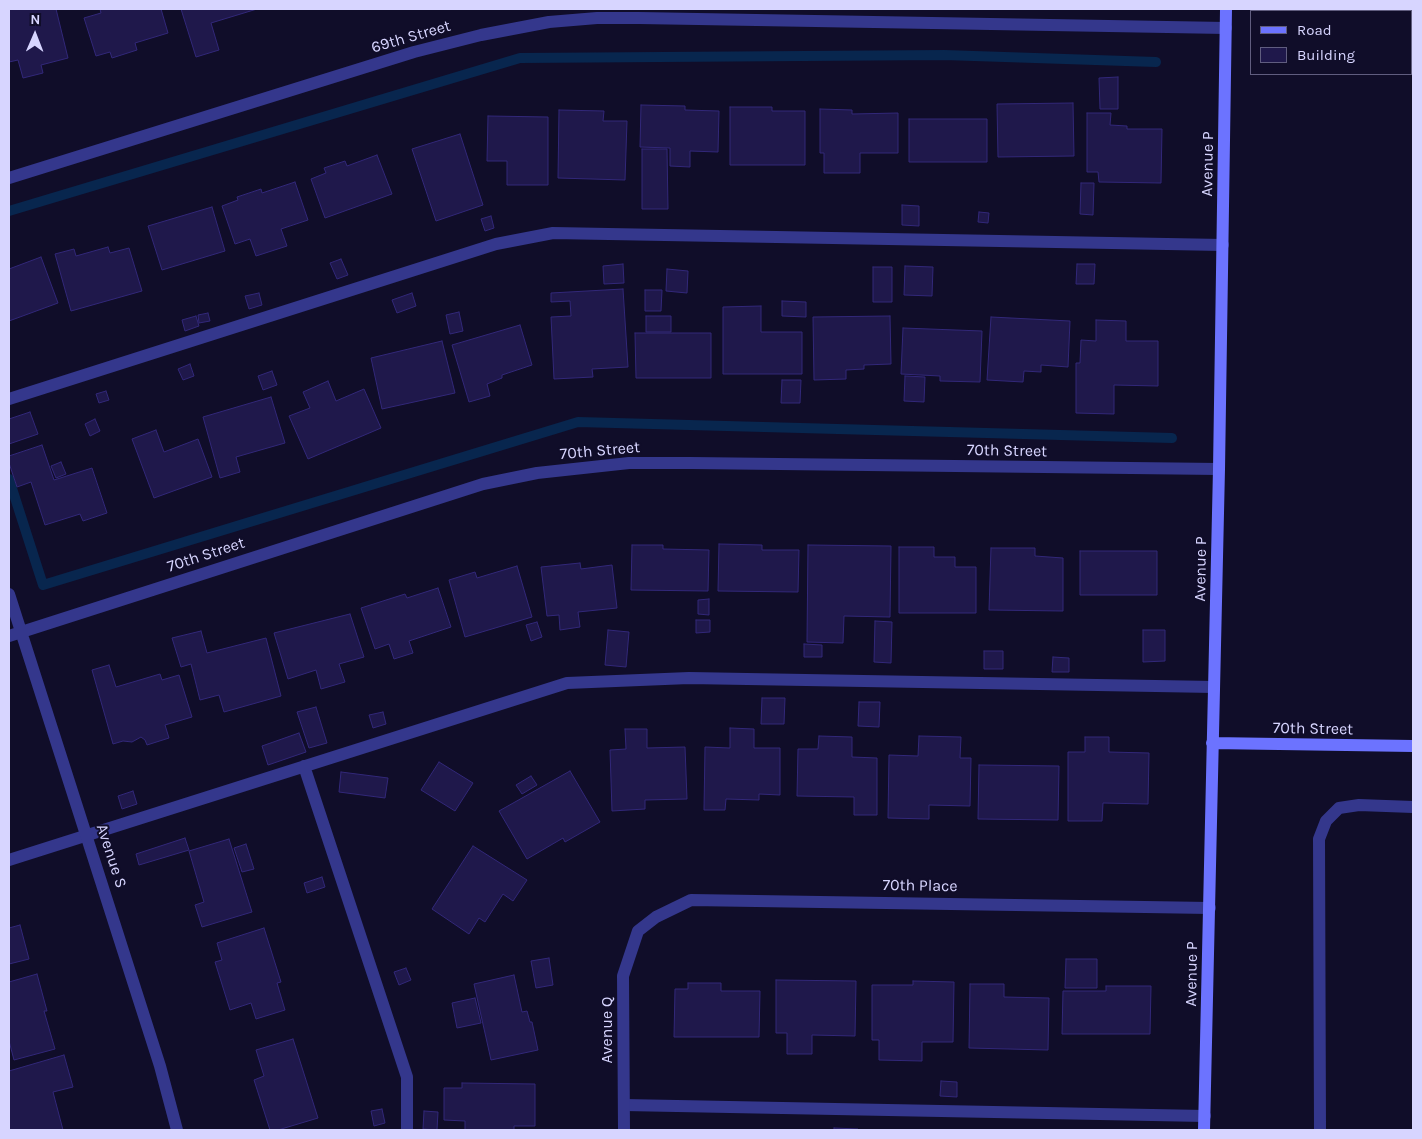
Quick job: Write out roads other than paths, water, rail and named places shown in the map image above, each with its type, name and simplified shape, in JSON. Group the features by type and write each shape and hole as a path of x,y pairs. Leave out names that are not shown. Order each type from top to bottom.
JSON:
{"street":[{"name":"Avenue P","path":"1204,1130 1219,469 1226,9"},
{"name":"69th Street","path":"9,178 414,52 481,35 548,22 597,18 639,18 1226,28"},
{"path":"9,399 496,244 554,233 1223,245"},
{"name":"70th Street","path":"9,636 482,484 537,473 629,463 1219,469"},
{"name":"Avenue S","path":"9,594 160,1066 177,1130"},
{"path":"9,860 567,684 689,678 1214,687"},
{"name":"70th Street","path":"1212,743 1413,746"},
{"path":"304,766 407,1077 407,1130"},
{"path":"1320,1130 1319,839 1326,821 1339,808 1359,805 1413,807"},
{"name":"70th Place","path":"638,931 656,917 691,900 1210,908"},
{"name":"Avenue Q","path":"624,1130 623,976 638,931"},
{"path":"624,1105 1204,1116"}],"waterway":[{"path":"9,211 520,58 944,55 1156,62"},
{"path":"9,479 43,585 578,422 1172,438"}]}
